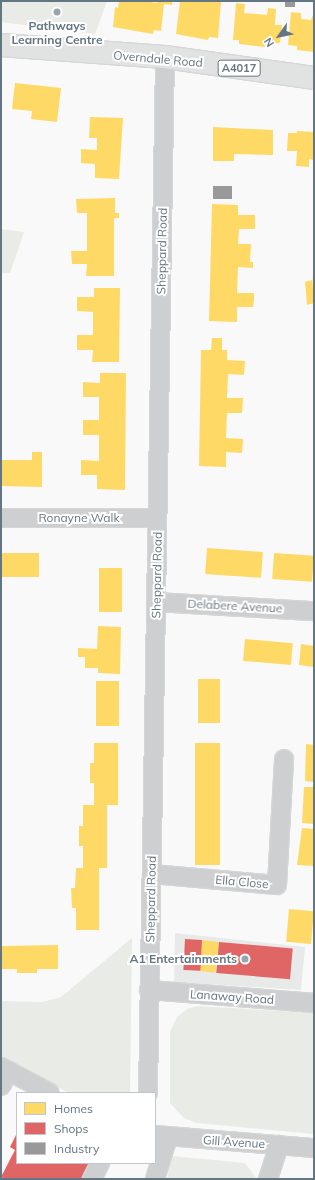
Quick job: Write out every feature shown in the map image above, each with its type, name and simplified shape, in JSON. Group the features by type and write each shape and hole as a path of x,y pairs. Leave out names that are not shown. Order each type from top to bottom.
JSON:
{"main road":[{"name":"Overndale Road","path":"1,45 165,57 314,78"}],"street":[{"name":"Sheppard Road","path":"148,1092 165,57"},
{"name":"Ronayne Walk","path":"1,518 157,518"},
{"name":"Delabere Avenue","path":"156,602 314,611"},
{"name":"Ella Close","path":"152,874 277,885 284,759"},
{"name":"Lanaway Road","path":"149,990 314,1003"},
{"path":"4,1074 48,1092"},
{"path":"155,1179 162,1136"},
{"name":"Gill Avenue","path":"162,1136 314,1148"},
{"path":"268,1179 279,1145"},
{"path":"92,1179 100,1164"}],"shaded area":[{"name":"Pathways Learning Centre","path":"1,1 107,1 95,34 1,22"},
{"path":"1,229 24,232 10,273 1,273"},
{"path":"175,933 305,947 301,990 174,982"},
{"path":"132,938 130,1092 67,1092 1,1058 1,1001 42,1002 61,997"},
{"path":"198,1006 314,1013 314,1134 196,1123 184,1118 170,1103 170,1032 177,1017 187,1009"},
{"path":"172,1156 245,1163 257,1179 167,1179"}],"building: Homes":[{"path":"145,1 157,3 158,1 172,1 172,5 164,4 161,31 154,30 153,34 113,27 115,7 118,8 119,2"},
{"path":"180,1 221,2 218,38 209,37 208,40 176,34"},
{"path":"236,3 245,4 244,13 267,15 268,8 276,9 275,25 282,25 280,43 265,44 265,47 239,44 239,40 233,40"},
{"path":"291,12 301,13 301,19 311,20 314,12 314,52 297,50 297,46 288,45"},
{"path":"15,83 61,88 57,122 31,119 32,111 12,109"},
{"path":"90,117 123,118 119,179 95,178 95,164 81,163 81,149 97,150 97,138 89,138"},
{"path":"213,127 273,130 273,155 234,154 234,161 213,161"},
{"path":"297,131 314,132 314,160 309,159 309,167 296,166 297,151 287,151 288,133 297,133"},
{"path":"115,198 115,213 119,213 119,218 114,218 114,276 86,276 87,264 72,264 71,251 87,251 87,213 77,213 76,199"},
{"path":"212,204 238,205 238,215 255,215 255,229 239,229 238,244 251,244 250,262 253,262 253,268 238,267 237,293 254,293 254,300 253,307 237,307 237,322 209,321"},
{"path":"312,275 314,303 307,305 305,282 312,280"},
{"path":"94,288 120,288 119,362 92,362 93,350 77,350 77,335 93,335 93,312 77,311 77,297 94,297"},
{"path":"212,338 222,338 222,350 227,350 227,360 245,361 244,375 228,374 227,398 243,398 242,413 227,413 226,438 243,439 242,453 226,452 226,467 199,466 201,350 211,350"},
{"path":"100,373 126,373 125,490 97,489 97,475 81,475 81,460 99,461 99,435 83,435 83,420 99,420 99,397 83,397 83,382 100,383"},
{"path":"32,452 42,452 42,487 1,486 1,460 32,460"},
{"path":"207,548 263,552 261,578 205,574"},
{"path":"1,553 39,553 39,577 1,577"},
{"path":"274,553 314,556 312,582 272,579"},
{"path":"99,568 122,568 122,612 99,612"},
{"path":"98,626 121,627 120,674 98,673 98,668 85,668 85,657 78,657 78,648 97,649"},
{"path":"245,639 293,643 291,665 243,661"},
{"path":"301,644 314,646 314,667 299,665"},
{"path":"198,679 220,679 220,723 198,723"},
{"path":"96,681 119,681 119,726 96,726"},
{"path":"94,743 118,743 118,805 107,805 107,868 99,868 99,930 76,930 76,908 72,908 71,888 75,888 76,868 83,868 83,846 79,846 79,826 83,826 83,805 94,805 94,783 90,783 90,763 94,763"},
{"path":"195,743 220,743 220,865 195,865"},
{"path":"306,744 314,745 314,782 305,781"},
{"path":"304,787 314,787 314,824 302,823"},
{"path":"302,828 314,829 314,866 297,865"},
{"path":"289,909 314,911 311,944 286,942"},
{"path":"202,940 219,942 215,973 198,971"},
{"path":"58,945 58,969 37,969 37,973 17,973 17,969 1,969 1,946"}],"building: Shops":[{"path":"185,939 202,940 200,971 183,970"},
{"path":"219,942 293,948 290,979 216,973"},
{"path":"16,1135 16,1164 88,1164 81,1179 5,1179 1,1177 15,1150 10,1147"}],"building: Industry":[{"path":"285,1 295,1 295,7 285,7"},
{"path":"213,186 232,186 232,199 213,199"}],"place":[{"name":"Pathways Learning Centre","path":"57,12"},
{"name":"A1 Entertainments","path":"245,959"}]}
